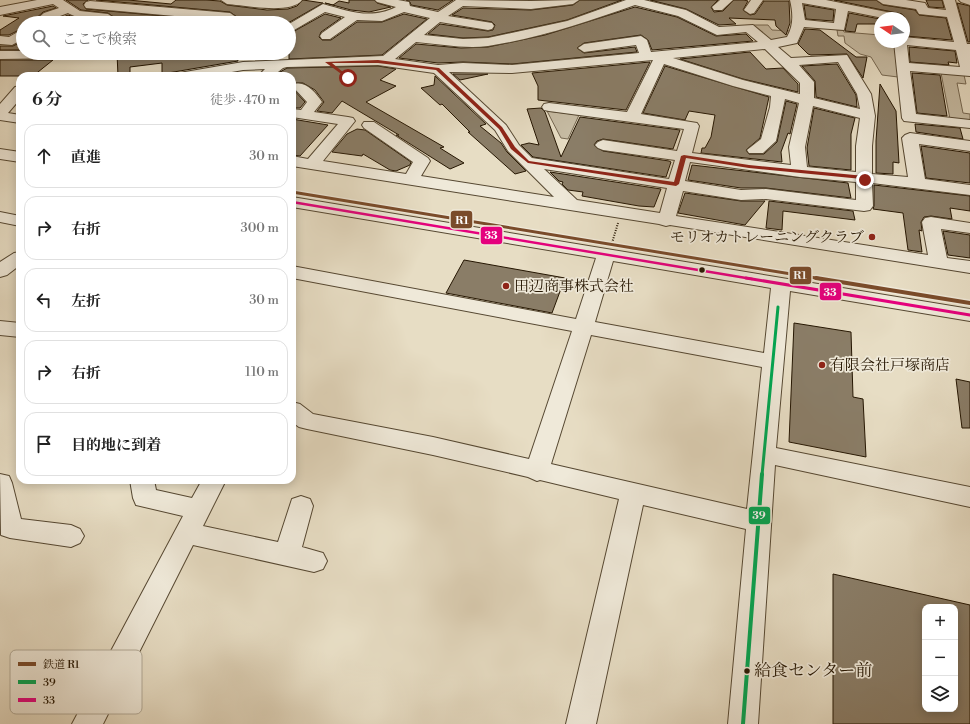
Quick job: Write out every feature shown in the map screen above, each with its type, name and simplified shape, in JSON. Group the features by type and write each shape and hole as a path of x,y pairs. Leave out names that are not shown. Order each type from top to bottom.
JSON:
{"street":[{"path":"0,11 55,0 72,12 104,16"},
{"path":"227,0 285,5 296,0"},
{"path":"381,0 407,5 438,17 488,26"},
{"path":"256,60 278,65 378,61 386,59 438,17 462,1 531,5 573,0"},
{"path":"413,38 463,44 488,42 570,24 634,0 682,13 717,30 749,28 788,62 807,82 807,101 797,147 800,172"},
{"path":"438,76 463,67 512,69 533,60 646,56 662,57 768,45 792,40 798,33 800,23 796,0"},
{"path":"806,0 871,7 883,12"},
{"path":"883,0 921,6 923,11 954,21"},
{"path":"901,48 903,66 968,72 966,48 954,21 949,0"},
{"path":"965,0 970,0"},
{"path":"232,16 248,1"},
{"path":"58,16 72,12 93,2 201,16"},
{"path":"800,23 840,27 838,4"},
{"path":"296,25 327,6 371,20 390,16 407,5"},
{"path":"69,16 72,12"},
{"path":"326,36 332,30 356,16"},
{"path":"0,40 12,41 16,38"},
{"path":"568,50 611,46 612,43 641,40 646,56"},
{"path":"910,42 966,48"},
{"path":"0,55 16,53"},
{"path":"662,57 778,94 868,116"},
{"path":"632,117 662,57"},
{"path":"528,162 741,195 766,194 864,206 864,146 868,116 864,94 842,58 788,62"},
{"path":"201,72 248,60"},
{"path":"378,61 438,76 501,128 513,148 572,205"},
{"path":"328,62 342,74"},
{"path":"270,72 278,65"},
{"path":"903,70 909,118 970,124"},
{"path":"298,114 315,102 300,87"},
{"path":"755,150 768,141 777,107 778,94"},
{"path":"0,113 16,95"},
{"path":"549,107 692,126 666,221"},
{"path":"0,113 16,110"},
{"path":"0,113 16,118"},
{"path":"298,114 348,121 312,164"},
{"path":"369,125 422,161 411,180"},
{"path":"917,183 910,138 970,146"},
{"path":"603,145 800,172 865,177 970,190"},
{"path":"0,154 16,156"},
{"path":"296,162 621,214 970,267"},
{"path":"296,203 609,249 781,284 970,315"},
{"path":"0,217 16,220"},
{"path":"940,263 931,222 970,228"},
{"path":"537,472 609,249"},
{"path":"0,271 16,260"},
{"path":"296,273 773,362"},
{"path":"743,724 764,454 781,284"},
{"path":"0,328 16,330"},
{"path":"296,413 307,421 433,446 537,472 633,492 759,522"},
{"path":"764,454 970,498"},
{"path":"0,483 10,528 71,536"},
{"path":"143,484 145,498 199,509"},
{"path":"126,650 212,484"},
{"path":"581,724 633,492"},
{"path":"287,555 301,506"},
{"path":"187,533 314,561"},
{"path":"87,724 92,714"}],"path":[{"path":"609,249 621,214"}],"shaded area":[{"path":"754,25 768,25 772,30 793,31 786,38 770,41"},
{"path":"837,30 874,34 874,48 895,48 898,77 882,75 871,57 860,54 845,43 844,36 838,36"},
{"path":"941,73 964,75 966,84 957,83 963,113 970,114 970,120 950,119"},
{"path":"547,111 579,115 568,139 561,138"}],"building":[{"path":"66,0 88,0 83,4 86,9 164,16 112,16 108,13 81,10"},
{"path":"96,0 128,0 171,4 176,0 206,0 220,1 227,5 267,10 288,9 297,6 303,0 323,3 296,18 296,16 236,16 230,12"},
{"path":"349,0 374,0 377,3 391,7 369,12 351,10 325,3 333,5 339,1 349,3"},
{"path":"406,0 453,0 438,10 411,5 410,2"},
{"path":"580,0 622,0 567,20 488,37 463,38 428,34 440,24 488,31 493,30 495,25 492,22 452,15 463,8 531,10 573,5"},
{"path":"650,0 718,0 711,7 714,12 723,11 734,0 744,0 748,1 743,10 750,15 755,14 764,1 789,1 790,23 786,35 776,26 775,20 729,18 736,24 719,25 686,9"},
{"path":"834,0 876,0 883,5 915,10 919,15 946,18 952,40 910,36 910,12 892,12"},
{"path":"926,0 942,0 944,8 929,7"},
{"path":"957,3 970,6 970,42 968,42"},
{"path":"804,5 834,10 833,21 806,19"},
{"path":"53,6 56,8 43,12 39,16 16,16 16,18 3,16"},
{"path":"635,7 677,17 716,36 746,34 753,41 652,50 648,40 641,35 584,43 577,48 584,53 635,47 637,52 512,64 463,62 438,63 399,58 416,44 461,48 488,47 545,35"},
{"path":"849,13 874,18 874,24 857,24 855,32 845,31"},
{"path":"325,14 341,18 321,32 319,37 322,40 331,40 357,22 382,22 404,14 427,19 382,55 296,59 296,30"},
{"path":"16,20 16,32 9,35 0,35 0,30"},
{"path":"805,29 820,30 856,57 867,57 863,78 847,54 808,54 798,44"},
{"path":"16,44 16,50 0,50 0,46 13,46"},
{"path":"910,47 955,51 957,63 948,62 949,65 910,62"},
{"path":"750,52 766,69 783,68 798,84 798,92 743,79 680,59"},
{"path":"0,60 53,60 38,72 16,72 16,76 0,76"},
{"path":"117,60 238,61 174,72 162,72 162,63 130,67 130,72 118,72"},
{"path":"650,62 626,110 538,100 538,86 532,73"},
{"path":"837,64 856,95 857,107 816,97 815,81 802,66"},
{"path":"378,66 396,69 380,80 396,86 366,102 444,147 440,148 464,163 450,169 396,135 399,135 342,101 332,113 317,111 324,102 315,90 303,83 296,83 296,72 280,72 287,68"},
{"path":"665,66 769,97 760,138 746,150 749,154 764,154 777,142 786,101 797,104 790,134 788,133 781,152 782,162 701,153 702,148 705,148 711,137 715,115 689,111 685,120 643,113"},
{"path":"912,73 940,75 947,116 917,113"},
{"path":"453,74 488,74 460,80"},
{"path":"435,76 486,124 480,126 501,143 507,152 526,171 515,174 468,132 470,132 442,104 440,105 421,88 434,85"},
{"path":"880,84 896,111 899,163 893,162 893,174 876,173 876,141"},
{"path":"296,92 305,102 300,108 296,108"},
{"path":"541,108 545,112 561,157 580,117 680,130 673,149 603,139 597,141 594,145 603,151 669,161 671,162 666,177 533,157 521,145 529,143 539,145 527,109"},
{"path":"814,108 855,118 851,134 851,170 809,166 807,148"},
{"path":"296,120 328,125 300,156 296,156"},
{"path":"915,124 960,128 963,139 916,132"},
{"path":"357,129 365,130 411,162 410,165 396,171 390,170 363,154 362,156 332,152 347,134"},
{"path":"921,146 970,153 970,183 926,178"},
{"path":"692,165 848,183 851,198 766,188 741,188 688,180"},
{"path":"550,172 661,189 654,207 639,206 582,196 583,192 568,190 562,184 563,182 559,181"},
{"path":"874,185 970,196 970,211 950,208 952,219 931,216 924,217 921,222 922,231 919,230 922,252 908,250 903,213 873,209"},
{"path":"685,193 741,201 765,201 745,225 678,213"},
{"path":"769,201 853,211 855,220 783,211 782,230 766,228"},
{"path":"943,231 970,235 970,258 948,255"},
{"name":"田辺商事株式会社","path":"464,260 565,278 552,313 446,293"},
{"name":"有限会社戸塚商店","path":"794,323 851,332 853,397 863,399 866,457 789,442"},
{"path":"956,379 970,382 970,428 962,428"},
{"path":"833,574 970,605 970,724 833,724"}],"waterway":[{"path":"874,10 885,12"}],"rail line":[{"name":"R1","path":"296,193 970,303"}],"transit line":[{"name":"33","path":"296,203 970,315"},
{"name":"39","path":"743,724 764,454 778,307"}],"place":[{"name":"モリオカトレーニングクラブ","path":"872,237"},
{"name":"田辺商事株式会社","path":"506,286"},
{"name":"有限会社戸塚商店","path":"822,365"},
{"name":"給食センター前","path":"747,671"}],"route":[{"path":"348,78 328,64 328,62 378,61 438,69 501,128 513,148 528,162 676,184 684,156 800,172 865,177 865,180"}]}
